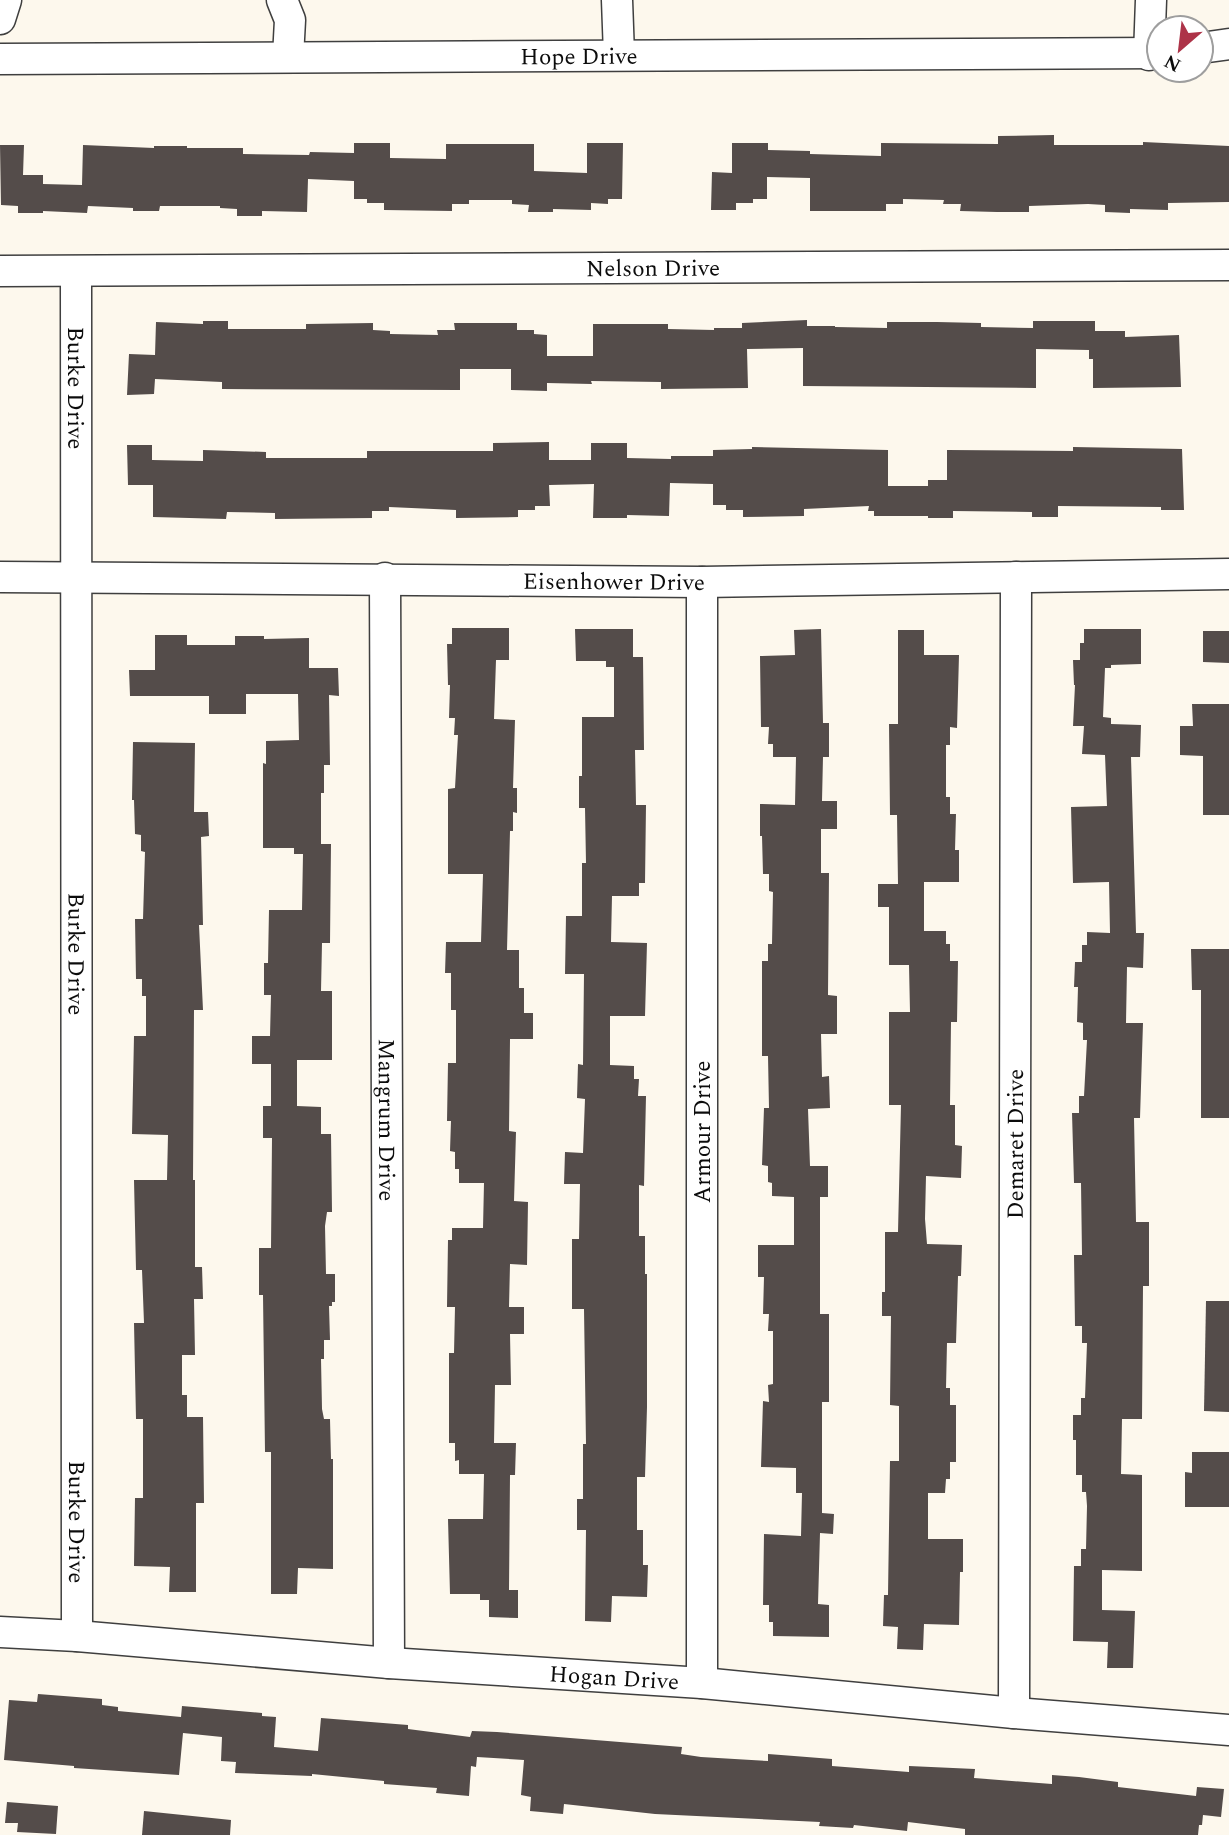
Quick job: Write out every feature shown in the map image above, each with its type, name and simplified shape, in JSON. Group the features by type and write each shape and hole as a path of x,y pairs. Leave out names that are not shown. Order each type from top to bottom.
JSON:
{"street":[{"path":"0,19 6,0"},
{"path":"282,0 290,20 288,57"},
{"path":"617,0 619,55"},
{"name":"Hope Drive","path":"0,59 1145,54"},
{"name":"Nelson Drive","path":"0,271 1229,265"},
{"name":"Burke Drive","path":"76,272 76,1636"},
{"name":"Eisenhower Drive","path":"0,577 702,582 1229,575"},
{"name":"Demaret Drive","path":"1014,1713 1016,577"},
{"name":"Mangrum Drive","path":"385,578 389,1663"},
{"name":"Armour Drive","path":"702,582 702,1683"},
{"name":"Hogan Drive","path":"0,1632 389,1663 702,1683 1014,1713 1229,1730"}],"building":[{"path":"1054,135 1054,145 1143,145 1143,142 1229,146 1229,202 1168,203 1168,210 1130,209 1130,213 1105,212 1105,205 1088,204 1029,206 1029,212 997,212 960,211 961,204 943,204 944,200 903,199 903,204 886,204 886,211 810,211 810,178 767,177 767,199 753,199 753,203 736,203 736,210 711,210 712,172 732,173 732,143 768,143 768,150 810,151 810,154 881,156 881,143 998,144 998,136"},
{"path":"354,143 390,143 390,158 446,159 446,144 534,144 534,171 587,173 587,143 623,143 622,199 608,199 608,204 591,203 591,210 553,209 553,212 528,212 529,205 512,204 512,200 469,200 469,204 452,204 452,211 384,210 384,203 367,203 367,199 354,199 354,181 308,179 307,212 262,211 262,216 237,216 237,209 220,206 160,206 159,211 133,211 133,208 88,206 87,213 18,213 18,206 1,205 0,145 24,145 23,175 43,175 43,184 82,185 83,145 243,148 243,154 309,155 310,152 354,153"},
{"path":"807,320 807,326 887,328 887,322 981,323 981,327 1033,328 1033,321 1095,321 1095,331 1125,331 1125,337 1179,335 1181,387 1093,388 1093,359 1089,359 1089,350 1036,349 1036,388 803,386 803,348 747,349 748,388 661,389 661,382 591,381 592,384 547,383 547,391 511,390 511,369 460,369 460,390 222,389 222,382 155,379 154,394 127,395 129,354 155,355 156,322 203,324 203,321 228,321 228,329 306,329 306,324 373,323 373,330 390,331 390,334 438,335 437,330 455,330 454,323 517,323 517,330 534,330 534,334 547,335 547,356 593,356 593,324 668,324 668,329 714,330 742,328 742,323"},
{"path":"549,442 549,460 591,460 591,443 627,443 627,458 713,456 713,450 752,447 888,450 888,486 928,486 928,480 947,480 947,450 1073,451 1073,447 1182,449 1184,510 1161,510 1161,507 1058,506 1058,517 1032,517 1032,512 953,511 953,518 928,518 874,516 874,511 868,511 869,506 804,509 804,516 743,517 743,510 726,510 726,505 713,505 713,484 670,483 669,516 627,515 627,518 593,518 594,484 549,485 550,506 535,506 535,510 518,510 518,517 456,518 456,510 389,507 389,511 372,511 372,518 275,519 275,513 227,512 226,519 153,517 153,485 128,485 127,445 152,445 152,460 203,461 203,450 266,452 266,458 367,458 367,451 493,451 493,443"},
{"path":"452,628 509,628 509,660 496,660 494,719 515,720 513,788 517,788 517,813 513,812 513,831 510,831 507,950 519,950 519,988 524,988 524,1013 533,1013 533,1039 510,1039 509,1131 516,1132 514,1201 528,1202 527,1265 510,1264 509,1307 524,1307 524,1334 510,1334 511,1385 495,1385 494,1443 516,1443 515,1475 510,1475 509,1590 518,1590 518,1618 489,1617 489,1600 480,1600 480,1594 450,1594 448,1519 483,1519 484,1474 459,1474 459,1460 455,1461 455,1443 449,1443 449,1353 454,1353 455,1307 447,1307 448,1240 452,1240 452,1228 483,1228 484,1183 459,1183 459,1169 455,1169 455,1152 450,1151 451,1121 447,1121 448,1063 456,1063 456,1010 451,1010 451,973 445,973 446,942 481,942 483,874 448,874 448,789 455,788 458,735 454,735 455,718 449,718 447,644 452,644"},
{"path":"575,629 633,629 633,657 643,657 644,750 635,750 636,805 646,805 645,883 639,883 639,896 612,896 611,942 647,943 645,1016 610,1016 610,1065 634,1066 634,1079 639,1079 638,1096 646,1096 644,1186 639,1185 639,1236 645,1236 647,1274 647,1407 645,1477 637,1477 637,1530 643,1530 643,1565 648,1565 647,1597 612,1596 611,1622 585,1621 586,1530 577,1530 577,1499 583,1499 583,1444 586,1444 584,1309 572,1309 572,1239 579,1239 580,1184 564,1184 565,1152 583,1153 585,1099 577,1098 578,1064 583,1065 584,974 565,974 566,916 582,916 582,863 586,863 585,808 579,808 582,717 614,717 614,667 606,667 606,661 576,661"},
{"path":"821,629 823,723 829,723 829,757 823,757 822,801 837,801 837,829 821,829 821,873 829,873 828,995 837,996 837,1034 821,1034 822,1077 829,1076 830,1108 808,1109 810,1166 828,1166 828,1197 820,1197 820,1314 829,1314 829,1402 822,1402 822,1513 834,1514 833,1534 820,1533 818,1604 829,1605 829,1637 773,1636 773,1622 769,1622 769,1605 763,1605 764,1534 801,1536 802,1493 796,1493 796,1468 761,1467 763,1401 769,1402 768,1385 773,1384 773,1331 768,1331 769,1314 763,1314 764,1277 758,1277 758,1245 794,1245 794,1197 772,1196 772,1183 768,1182 768,1166 762,1165 764,1108 769,1108 768,1056 762,1056 762,961 768,961 768,944 772,944 773,892 769,891 769,874 763,874 760,804 795,805 796,757 773,757 773,744 768,744 769,727 761,727 760,656 795,655 794,630"},
{"path":"1084,629 1141,629 1141,664 1111,665 1111,668 1105,668 1103,717 1111,718 1111,724 1141,725 1140,757 1131,757 1136,933 1144,933 1143,968 1127,967 1126,1023 1143,1023 1140,1118 1134,1118 1136,1222 1149,1222 1149,1286 1143,1286 1142,1419 1122,1419 1121,1474 1142,1475 1142,1571 1102,1570 1102,1610 1135,1611 1133,1668 1107,1668 1108,1642 1073,1641 1074,1566 1081,1566 1081,1549 1086,1549 1087,1506 1086,1492 1082,1492 1082,1475 1076,1475 1076,1440 1073,1440 1073,1415 1081,1415 1081,1398 1085,1398 1087,1343 1082,1343 1082,1326 1075,1326 1074,1255 1082,1255 1081,1183 1074,1183 1072,1113 1079,1113 1079,1096 1084,1096 1087,1040 1083,1040 1083,1023 1077,1022 1078,987 1074,987 1075,962 1082,962 1082,945 1087,945 1087,932 1110,933 1109,882 1073,883 1071,807 1107,806 1105,755 1082,754 1084,726 1073,726 1073,660 1080,660 1080,643 1084,643"},
{"path":"898,630 924,630 924,655 959,655 957,728 950,727 950,745 946,745 946,797 950,797 950,814 956,814 955,850 959,850 959,882 924,882 924,931 946,931 946,944 950,944 950,961 958,961 957,1022 951,1022 950,1105 955,1105 955,1145 962,1146 961,1178 926,1176 925,1219 927,1244 962,1245 956,1343 947,1343 946,1388 950,1388 950,1405 956,1405 956,1462 950,1462 950,1479 946,1479 945,1493 928,1493 928,1539 963,1539 963,1572 960,1572 959,1625 924,1624 923,1650 897,1649 898,1627 883,1626 884,1595 888,1595 890,1461 899,1461 899,1406 890,1405 891,1316 882,1316 882,1292 885,1292 885,1232 898,1232 901,1105 889,1105 889,1012 910,1012 909,965 889,965 889,907 878,907 878,884 898,884 897,815 890,815 889,724 898,724"},
{"path":"1203,631 1229,631 1229,663 1203,662"},
{"path":"155,635 187,635 187,645 235,645 235,636 264,636 264,639 309,638 309,668 338,668 339,696 329,695 330,765 324,765 324,793 321,793 321,844 331,844 330,943 322,943 321,991 332,991 332,1060 297,1060 297,1106 321,1107 321,1134 331,1134 332,1212 327,1212 325,1226 326,1274 335,1274 335,1302 329,1306 330,1340 324,1340 324,1359 321,1359 322,1409 324,1419 330,1419 333,1459 333,1569 298,1568 297,1594 271,1594 271,1452 265,1452 263,1295 259,1295 259,1248 271,1248 272,1138 263,1138 263,1106 271,1106 271,1064 252,1064 252,1036 270,1036 271,995 264,995 264,963 268,963 269,910 302,910 303,854 294,854 294,848 263,848 263,763 266,764 266,741 299,740 298,694 246,694 246,714 209,714 209,696 130,696 129,670 155,670"},
{"path":"1192,704 1229,704 1229,815 1203,815 1203,756 1180,755 1180,726 1193,726"},
{"path":"133,742 195,743 194,812 208,812 209,836 201,837 203,925 199,925 203,1010 194,1010 195,1267 202,1267 203,1299 194,1299 195,1355 182,1355 182,1395 187,1395 187,1417 203,1417 204,1503 196,1503 196,1592 169,1592 170,1567 134,1566 135,1498 143,1498 143,1419 136,1419 134,1323 144,1323 142,1270 136,1270 134,1180 167,1180 168,1135 132,1134 134,1036 146,1036 146,996 142,996 142,979 136,979 135,919 143,919 145,852 141,851 141,835 135,834 132,800"},
{"path":"1191,949 1229,949 1229,1118 1201,1118 1201,990 1192,990"},
{"path":"1206,1301 1229,1301 1229,1412 1204,1411"},
{"path":"1192,1452 1229,1452 1229,1507 1185,1507 1185,1472 1192,1473"},
{"path":"38,1694 102,1699 102,1705 118,1707 118,1711 181,1717 182,1706 262,1713 262,1716 276,1717 274,1747 318,1751 321,1718 408,1725 408,1729 470,1737 472,1731 497,1732 682,1747 681,1754 701,1757 768,1761 768,1754 832,1759 832,1766 909,1772 909,1766 975,1769 974,1778 1052,1784 1052,1775 1079,1777 1118,1782 1118,1787 1196,1796 1197,1787 1224,1789 1221,1817 1203,1815 1198,1835 965,1835 965,1829 908,1822 907,1831 854,1825 853,1828 819,1826 820,1822 655,1814 564,1804 563,1814 530,1811 531,1797 521,1795 524,1760 477,1757 476,1767 471,1766 469,1796 436,1793 437,1788 384,1784 384,1781 312,1774 235,1773 236,1762 221,1761 222,1737 183,1733 179,1775 4,1760 9,1700 37,1702"},
{"path":"7,1802 58,1806 56,1834 17,1832 18,1823 5,1823"},
{"path":"144,1811 231,1820 230,1835 142,1835"}]}
